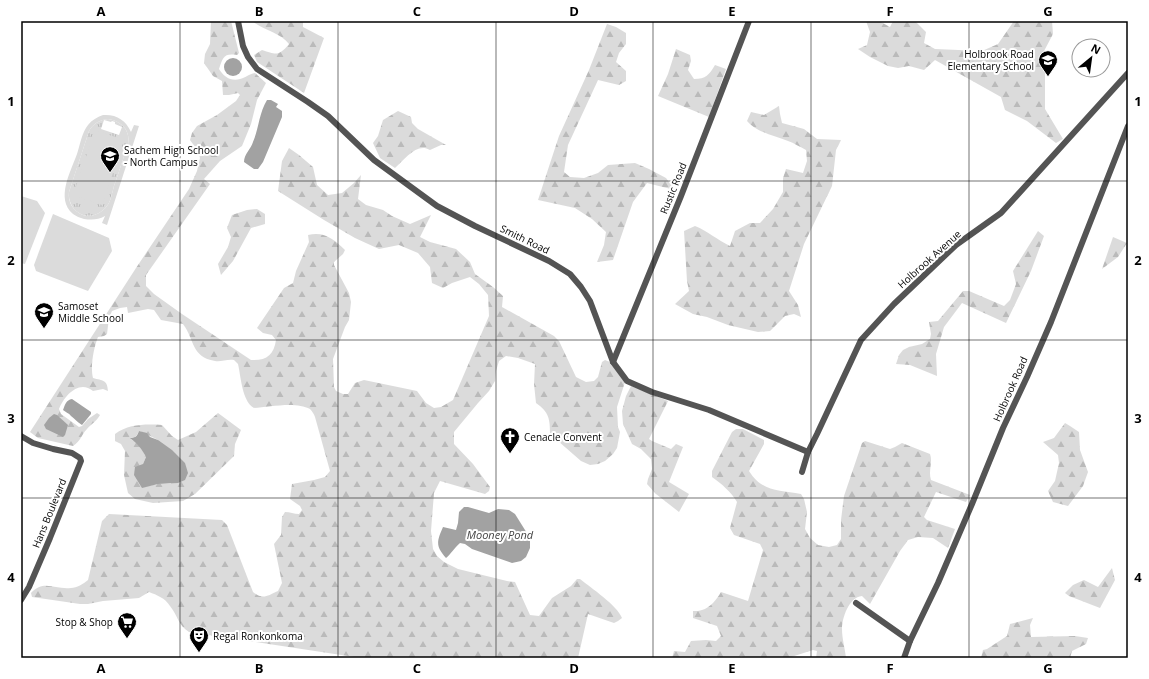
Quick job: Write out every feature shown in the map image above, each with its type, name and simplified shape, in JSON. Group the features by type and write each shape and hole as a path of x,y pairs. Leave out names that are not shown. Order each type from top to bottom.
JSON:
{"street":[{"name":"Smith Road","path":"238,21 243,46 248,57 257,69 328,116 374,160 437,206 475,226 549,261 570,274 581,287 590,302 613,362 627,381 652,392 709,410 808,452"},
{"name":"Rustic Road","path":"613,362 684,189 749,21"},
{"name":"Holbrook Avenue","path":"802,472 808,452 861,340 893,305 956,245 1001,213 1128,73"},
{"name":"Holbrook Road","path":"904,658 910,641 943,570 1048,329 1128,126"},
{"name":"Hans Boulevard","path":"21,436 53,449 72,453 80,458 81,461 47,545 29,586 21,600"},
{"path":"856,603 910,641"}],"green space":[{"path":"211,21 231,21 239,53 237,55 227,55 223,59 219,69 223,74 230,79 237,80 255,73 266,83 257,100 251,124 242,146 220,161 204,179 210,184 146,275 146,286 154,294 182,314 251,360 265,358 273,350 276,340 272,335 263,333 257,328 284,288 293,283 296,271 309,242 308,235 324,235 333,239 345,250 343,254 334,262 334,265 349,293 351,302 349,320 333,359 334,387 336,391 343,394 348,394 355,383 364,380 417,391 426,403 434,408 441,407 453,400 489,316 488,295 479,284 470,277 452,283 443,288 432,283 430,267 418,253 399,245 379,249 355,238 278,191 282,161 289,148 313,167 317,185 328,195 342,193 361,175 358,199 366,205 383,210 410,224 431,215 420,237 430,242 456,249 470,262 475,274 503,296 502,307 554,336 559,341 576,377 586,382 594,381 598,377 602,362 605,360 610,362 625,382 617,407 618,427 620,432 617,448 605,461 590,465 581,461 550,434 548,416 536,403 534,384 535,364 518,358 506,356 499,361 495,381 489,391 454,432 454,444 473,464 490,487 489,491 485,494 440,481 434,493 431,531 433,549 437,556 444,562 458,569 515,582 530,615 539,616 552,598 571,586 577,579 580,579 615,608 622,618 614,623 588,614 578,658 361,658 189,632 180,623 166,601 149,592 139,598 103,601 88,604 32,597 31,593 40,587 50,586 73,588 80,586 88,580 102,521 109,514 222,520 227,525 253,592 262,597 271,594 278,591 282,583 274,544 281,535 282,517 285,512 299,514 302,510 300,506 290,499 292,484 325,477 330,471 315,417 310,409 297,405 254,408 250,405 244,394 238,364 234,360 215,361 207,359 197,352 183,324 161,320 154,310 148,309 128,313 127,307 112,311 109,318 107,334 98,337 93,357 92,373 93,378 102,380 107,384 108,391 103,389 93,391 88,388 77,388 68,394 61,404 59,409 61,414 79,427 97,413 100,415 85,431 78,442 73,446 38,438 30,432 189,189 197,171 200,158 198,151 190,140 192,133 197,126 217,115 236,101 240,95 238,93 223,95 222,81 213,76 204,63 205,54 210,44"},
{"path":"252,21 303,21 303,27 324,38 304,93 257,62 254,55 262,50 277,53 283,51 289,44 277,34"},
{"path":"866,21 879,21 890,27 893,21 915,21 926,32 924,43 935,49 982,51 998,44 1014,21 1052,21 1053,34 1043,53 1045,64 1045,109 1063,139 1056,143 1027,121 1005,110 1001,97 935,60 924,70 909,66 898,68 888,66 870,57 858,49 867,45 870,32"},
{"path":"607,24 626,33 626,44 619,53 616,62 626,71 626,81 619,85 598,80 568,145 564,172 570,177 584,178 598,173 608,165 635,163 666,178 675,190 647,183 633,202 613,260 597,262 604,245 606,232 592,219 575,208 538,200 559,136 589,70"},
{"path":"676,49 690,55 691,61 688,70 694,79 707,76 715,65 726,69 709,117 658,96 668,74"},
{"path":"779,106 782,123 804,129 817,139 841,140 836,150 832,186 804,244 789,291 798,305 801,317 794,314 785,316 770,331 758,332 728,325 707,317 693,314 675,304 689,291 684,231 695,226 730,246 735,231 750,223 760,223 773,209 783,192 783,178 786,169 803,173 807,161 806,150 790,142 760,131 747,121 751,112 764,115"},
{"path":"398,111 411,117 412,123 418,129 446,145 441,145 430,150 420,148 407,156 395,168 380,158 373,143 378,136 383,120"},
{"path":"103,115 120,119 126,124 131,132 134,125 139,126 107,225 102,223 105,216 90,220 83,219 73,214 65,201 68,176 84,131 91,122","holes":["108,119 113,120 124,127 128,135 128,145 108,204 101,212 97,214 90,216 82,215 72,206 69,198 69,192 92,126 99,121"]},
{"path":"108,119 121,124 124,127 128,135 128,145 108,204 101,212 86,216 82,215 72,207 69,192 89,131 92,126 102,120","holes":["104,120 115,122 115,124 122,127 119,135 101,129"]},
{"path":"95,130 124,140 102,205 73,195"},
{"path":"21,196 37,201 45,213 25,264 21,263"},
{"path":"257,209 265,214 265,224 251,228 233,261 221,275 218,264 228,247 231,237 227,228 232,215 247,210"},
{"path":"53,214 109,238 112,251 88,291 36,271 34,265"},
{"path":"1038,231 1044,236 1031,271 1006,323 962,303 944,327 936,354 937,376 910,365 896,364 899,355 903,350 922,344 930,339 931,334 929,322 938,321 963,291 969,291 1004,306 1010,300 1016,284 1013,271"},
{"path":"1113,237 1127,243 1118,257 1102,269"},
{"path":"631,386 668,401 649,439 671,449 676,444 683,447 669,482 689,494 679,512 656,494 647,484 652,469 651,459 641,449 632,444 623,424 622,411 626,396"},
{"path":"218,413 241,430 235,444 234,456 195,494 183,501 153,503 135,499 128,493 124,475 125,451 121,444 115,441 115,434 126,428 137,425 162,425 178,440 196,432","holes":["139,431 158,440 171,484 158,484 142,487 143,464 146,457 139,445 131,438 135,437"]},
{"path":"1065,423 1079,432 1080,450 1088,472 1083,486 1068,506 1053,502 1048,491 1055,481 1059,463 1058,455 1043,442 1054,438"},
{"path":"736,429 743,429 764,440 764,444 749,471 754,478 765,486 778,491 801,494 804,499 807,512 805,529 810,538 818,545 829,547 837,545 841,539 841,520 844,496 862,443 865,441 890,449 902,443 930,454 931,480 970,495 966,502 936,492 924,517 927,520 955,529 948,548 933,538 918,537 908,540 900,551 870,604 862,596 853,600 847,609 842,624 842,636 846,658 816,658 817,651 813,650 788,658 752,658 741,656 735,658 672,658 674,651 685,652 691,641 716,641 721,636 717,626 693,618 693,611 700,611 708,607 721,592 748,601 763,550 760,544 734,535 730,528 737,502 726,488 712,477 712,471 732,432"},
{"path":"1112,568 1115,580 1100,608 1065,593 1073,585 1084,580 1098,587"},
{"path":"1033,618 1030,625 1031,637 1075,636 1088,638 1086,644 1072,651 1070,658 981,658 983,650 1007,636 1010,624"}],"water":[{"path":"233,58 239,61 242,67 239,73 233,76 227,73 224,67 227,61"},
{"path":"267,100 271,100 278,104 276,107 282,111 282,117 263,162 258,169 254,169 244,162 244,159 252,145 262,110"},
{"path":"72,399 91,412 82,425 63,410 67,402"},
{"path":"54,414 68,425 63,437 46,429 44,425"},
{"path":"139,431 147,433 150,437 158,440 172,450 185,463 188,473 185,480 178,483 158,484 142,488 134,475 135,467 143,464 146,457 139,446 130,438 134,438"},
{"name":"Mooney Pond","path":"464,507 489,513 498,509 509,510 515,514 530,538 530,548 526,557 521,561 512,563 472,549 465,544 460,543 446,558 442,554 439,547 439,536 443,527 456,530 459,512"}],"place":[{"name":"Holbrook Road Elementary School","path":"1048,77"},
{"name":"Sachem High School - North Campus","path":"110,173"},
{"name":"Samoset Middle School","path":"44,329"},
{"name":"Cenacle Convent","path":"510,454"},
{"name":"Stop & Shop","path":"127,639"},
{"name":"Regal Ronkonkoma","path":"199,653"}]}
